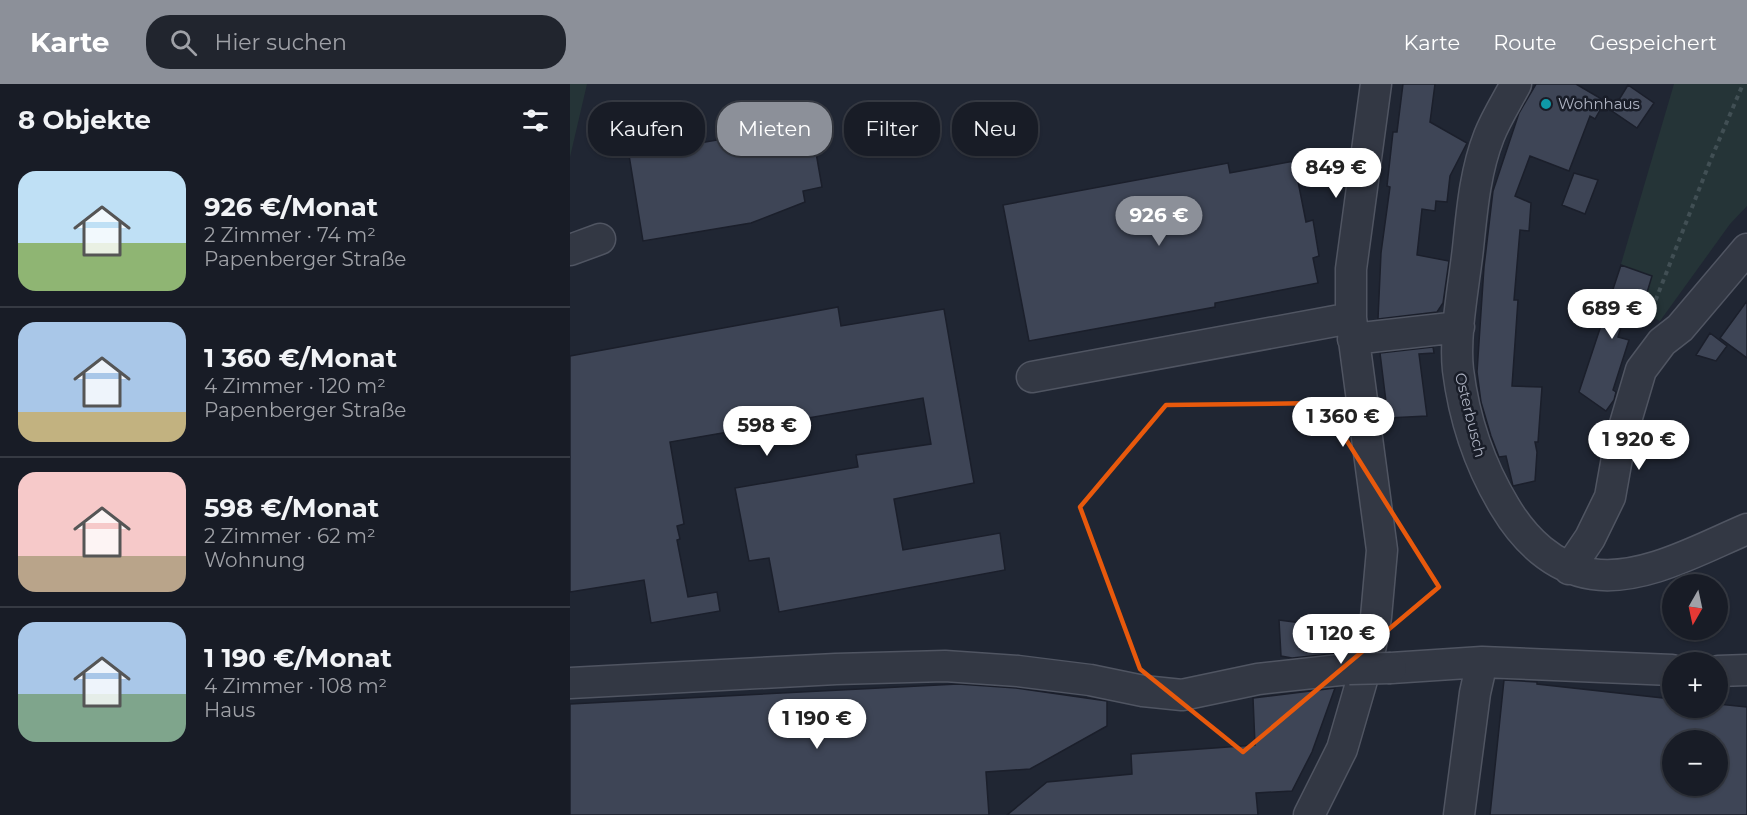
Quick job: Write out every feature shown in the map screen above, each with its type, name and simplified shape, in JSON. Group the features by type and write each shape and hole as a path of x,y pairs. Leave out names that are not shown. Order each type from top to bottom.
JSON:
{"street":[{"path":"1309,815 1342,749 1369,656 1378,595 1382,550 1352,328 1351,269 1376,84"},
{"name":"Osterbusch","path":"1516,84 1489,136 1475,183 1459,327 1458,369 1468,420 1486,474 1515,525 1541,552 1569,569 1593,574 1617,575 1666,563 1703,550 1747,530"},
{"path":"570,250 600,239"},
{"path":"1569,569 1590,538 1610,497 1620,441 1641,370 1662,342 1680,328 1747,249"},
{"path":"1032,377 1352,328 1459,327"},
{"path":"1459,815 1475,693 1482,662"},
{"path":"570,683 945,666 1018,671 1182,695 1258,679 1349,669 1482,662 1662,670"},
{"path":"1728,671 1747,670"}],"path":[{"path":"1662,342 1649,316 1743,84"}],"highlighted area":[{"path":"1323,403 1439,587 1243,752 1140,669 1080,507 1166,405"}],"shaded area":[{"path":"570,84 587,84 570,157"},
{"path":"1674,84 1747,84 1747,206 1730,224 1660,321 1611,298"}],"building":[{"path":"1403,84 1435,84 1430,122 1467,143 1450,176 1447,202 1436,201 1435,211 1422,209 1417,255 1449,261 1443,303 1437,312 1378,319 1381,253 1390,187 1387,186 1393,132 1397,132"},
{"path":"1536,84 1576,84 1605,101 1595,119 1590,116 1569,171 1530,156 1515,196 1531,203 1529,231 1520,230 1514,300 1518,300 1512,386 1542,387 1538,442 1535,442 1537,452 1535,481 1513,486 1506,456 1499,457 1491,436 1481,402 1477,372 1484,267 1493,191 1519,113"},
{"path":"1628,85 1654,103 1637,128 1612,111"},
{"path":"717,140 717,156 817,156 822,187 803,191 805,202 751,223 643,241 629,156 705,156 705,142"},
{"path":"1294,161 1306,222 1313,220 1319,256 1313,258 1318,283 1215,303 1215,307 1029,341 1003,205 1228,163 1230,173"},
{"path":"1574,173 1598,180 1585,214 1562,205"},
{"path":"1621,265 1652,276 1646,296 1632,291 1618,337 1629,340 1613,390 1616,392 1614,400 1606,411 1579,392"},
{"path":"1747,301 1747,358 1720,338"},
{"path":"838,307 841,326 944,309 974,483 894,499 903,550 1000,533 1005,570 779,612 769,558 749,561 735,488 858,467 856,455 931,444 923,398 670,442 684,524 677,526 680,539 677,540 688,597 717,592 720,611 651,623 644,580 570,592 570,356"},
{"path":"1710,333 1727,346 1716,361 1696,355"},
{"path":"1433,347 1434,353 1419,354 1427,416 1388,418 1380,353"},
{"path":"1279,620 1354,630 1350,652 1292,658 1281,656"},
{"path":"1504,680 1662,698 1662,718 1728,718 1728,705 1747,707 1747,815 1490,815"},
{"path":"958,684 1016,688 1107,701 1107,726 1030,769 986,772 989,815 570,815 570,704"},
{"path":"1335,688 1312,752 1292,791 1256,793 1258,815 1007,815 1047,782 1132,774 1131,754 1255,745 1253,698"}],"place":[{"name":"Wohnhaus","path":"1546,104"}]}
